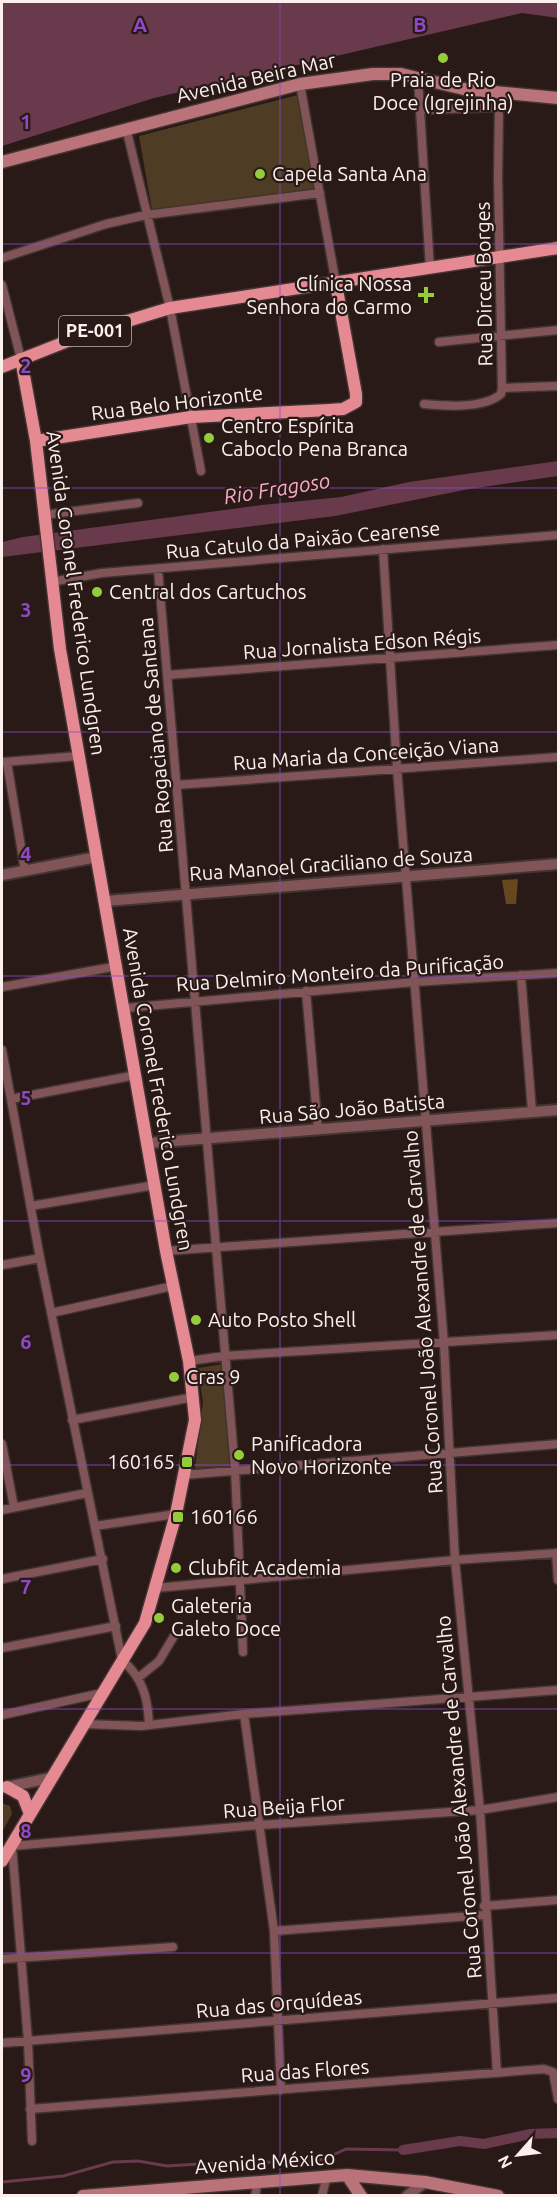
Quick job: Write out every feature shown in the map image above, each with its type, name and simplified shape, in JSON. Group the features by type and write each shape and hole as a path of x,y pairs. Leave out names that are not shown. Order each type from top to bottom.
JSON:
{"main road":[{"name":"Avenida Beira Mar","path":"2,162 300,84 373,74 401,74 502,94 558,98"},
{"name":"PE-001","path":"2,367 88,333 170,308 558,248"},
{"name":"Rua Belo Horizonte","path":"36,441 192,417 343,409 356,402 355,381 336,284"},
{"name":"Avenida Coronel Frederico Lundgren","path":"2,1861 145,1623 176,1514 195,1420 189,1361 172,1286 118,966 78,756 51,582 36,441 21,359"},
{"path":"4,1788 23,1796 30,1814"},
{"path":"347,2175 361,2196"},
{"name":"Avenida México","path":"83,2196 181,2192 258,2181 347,2175 425,2182 498,2196"}],"street":[{"path":"418,78 430,269"},
{"path":"300,84 336,284"},
{"name":"Rua Dirceu Borges","path":"424,404 459,405 490,400 501,394 499,107 502,94"},
{"path":"421,110 499,107"},
{"path":"126,128 170,308 201,471"},
{"path":"2,258 106,224 146,215 320,193"},
{"name":"Avenida Coronel Frederico Lundgren","path":"2,285 21,359"},
{"path":"439,342 558,330"},
{"path":"502,388 558,386"},
{"path":"44,520 138,503"},
{"name":"Rua Catulo da Paixão Cearense","path":"51,582 102,573 558,535"},
{"name":"Rua Coronel João Alexandre de Carvalho","path":"383,549 397,768 444,1344 455,1560 480,1810 497,2073"},
{"name":"Rua Rogaciano de Santana","path":"158,569 235,1469 243,1652"},
{"name":"Rua Jornalista Edson Régis","path":"167,675 558,645"},
{"path":"26,871 4,762 78,756"},
{"name":"Rua Maria da Conceição Viana","path":"176,785 558,757"},
{"path":"2,875 97,857"},
{"name":"Rua Manoel Graciliano de Souza","path":"106,901 558,864"},
{"path":"2,987 118,966"},
{"name":"Rua Delmiro Monteiro da Purificação","path":"124,1008 415,982 558,973"},
{"path":"521,975 532,1112"},
{"path":"306,992 318,1129"},
{"path":"2,1050 40,1258 122,1660 138,1678 148,1708 149,1725"},
{"path":"11,1099 136,1075"},
{"name":"Rua São João Batista","path":"149,1143 558,1110"},
{"path":"31,1206 155,1185"},
{"path":"166,1251 434,1234 558,1223"},
{"path":"2,1265 40,1258"},
{"path":"51,1313 172,1286"},
{"path":"189,1361 224,1356 444,1344 558,1335"},
{"path":"72,1420 194,1397"},
{"path":"2,1444 14,1507"},
{"path":"183,1475 558,1444"},
{"path":"2,1510 87,1493"},
{"path":"95,1526 176,1514"},
{"path":"156,1588 240,1582 455,1560 557,1553 558,1580"},
{"path":"2,1579 103,1559"},
{"path":"2,1648 116,1626"},
{"path":"138,1678 159,1661 174,1636"},
{"path":"85,1724 122,1727 244,1714 558,1690"},
{"path":"2,1715 102,1693"},
{"path":"244,1714 274,1931 281,2090"},
{"path":"4,1788 50,1778"},
{"name":"Rua Beija Flor","path":"12,1846 260,1825 480,1810 558,1797"},
{"path":"12,1846 28,2041 32,2141"},
{"path":"274,1931 485,1910 558,1900"},
{"path":"2,1959 173,1947"},
{"name":"Rua das Orquídeas","path":"2,2043 558,1998"},
{"name":"Rua das Flores","path":"30,2109 550,2070 554,2075 558,2099"},
{"path":"322,2196 327,2175"},
{"path":"255,2196 258,2181"},
{"path":"407,2196 425,2182"}],"shaded area":[{"path":"2,2 558,2 558,18 522,13 154,98 2,146"},
{"path":"298,95 315,189 152,210 139,136"},
{"path":"558,461 558,476 469,489 335,516 2,557 2,542 23,537 262,505 341,497 409,482"},
{"path":"518,879 516,904 506,904 502,880"},
{"path":"230,1363 238,1466 195,1468 203,1403 198,1368"},
{"path":"2,1803 10,1806 12,1814 2,1832"}],"waterway":[{"path":"403,2150 460,2141 484,2144 530,2134 558,2133"},
{"path":"2,2182 63,2176 113,2162 138,2161 167,2166 248,2161 300,2164 324,2159 346,2149 403,2150"}],"place":[{"name":"Praia de Rio Doce (Igrejinha)","path":"443,58"},
{"name":"Capela Santa Ana","path":"260,174"},
{"name":"Clínica Nossa Senhora do Carmo","path":"426,295"},
{"name":"Centro Espírita Caboclo Pena Branca","path":"209,438"},
{"name":"Central dos Cartuchos","path":"97,592"},
{"name":"Auto Posto Shell","path":"196,1320"},
{"name":"Cras 9","path":"174,1377"},
{"name":"Panificadora Novo Horizonte","path":"239,1455"},
{"name":"160165","path":"187,1462"},
{"name":"160166","path":"178,1517"},
{"name":"Clubfit Academia","path":"176,1568"},
{"name":"Galeteria Galeto Doce","path":"159,1618"}],"water label":[{"name":"Rio Fragoso","path":"277,489"}]}
